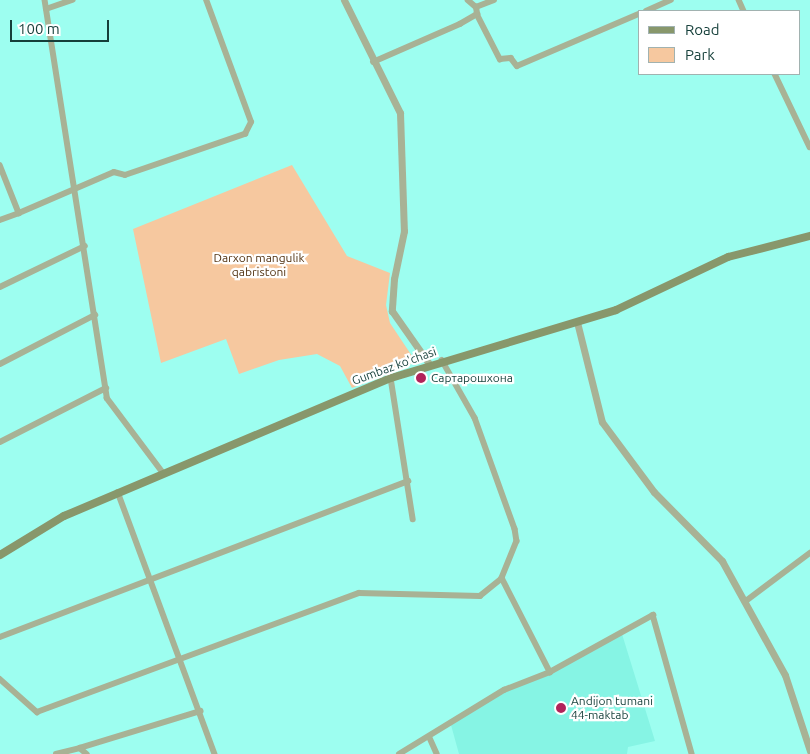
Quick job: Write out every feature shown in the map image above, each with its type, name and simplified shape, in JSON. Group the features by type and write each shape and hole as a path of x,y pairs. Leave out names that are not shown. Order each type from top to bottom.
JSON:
{"main road":[{"name":"Gumbaz ko'chasi","path":"0,555 64,516 391,378 442,360 578,322 637,303 728,257 810,236"}],"street":[{"path":"45,0 85,246 107,398 164,474"},
{"path":"46,9 72,0"},
{"path":"0,220 114,172 125,175 238,138 250,127 206,0"},
{"path":"344,0 373,62 397,104 402,123 404,231 394,279 392,312 430,365"},
{"path":"468,0 476,10 500,59 511,58 517,66 638,14"},
{"path":"373,62 494,0"},
{"path":"648,10 670,0"},
{"path":"775,75 810,146"},
{"path":"0,165 19,213"},
{"path":"0,287 85,246"},
{"path":"0,364 95,315"},
{"path":"578,322 602,422 654,492 722,561 746,601 785,675 810,751"},
{"path":"0,679 37,712 180,662 359,593 480,596 502,578 518,541 475,418 442,360"},
{"path":"391,378 413,519"},
{"path":"0,442 106,388"},
{"path":"0,637 148,577 408,481"},
{"path":"118,492 215,754"},
{"path":"746,601 810,553"},
{"path":"502,578 550,672"},
{"path":"399,754 430,738 504,690 550,672 654,615 692,754"},
{"path":"56,754 200,711"},
{"path":"430,738 438,754"},
{"path":"80,748 86,754"}],"shaded area":[{"name":"Andijon tumani 44-maktab","path":"622,634 655,741 628,747 627,754 459,754 451,725 504,691 549,675"}],"green space":[{"name":"Darxon mangulik qabristoni","path":"292,165 347,256 390,273 386,305 390,323 416,362 352,388 340,366 317,354 279,360 239,374 226,339 161,363 133,229"}],"place":[{"name":"Сартарошхона","path":"421,378"},
{"name":"Andijon tumani 44-maktab","path":"561,708"}]}
